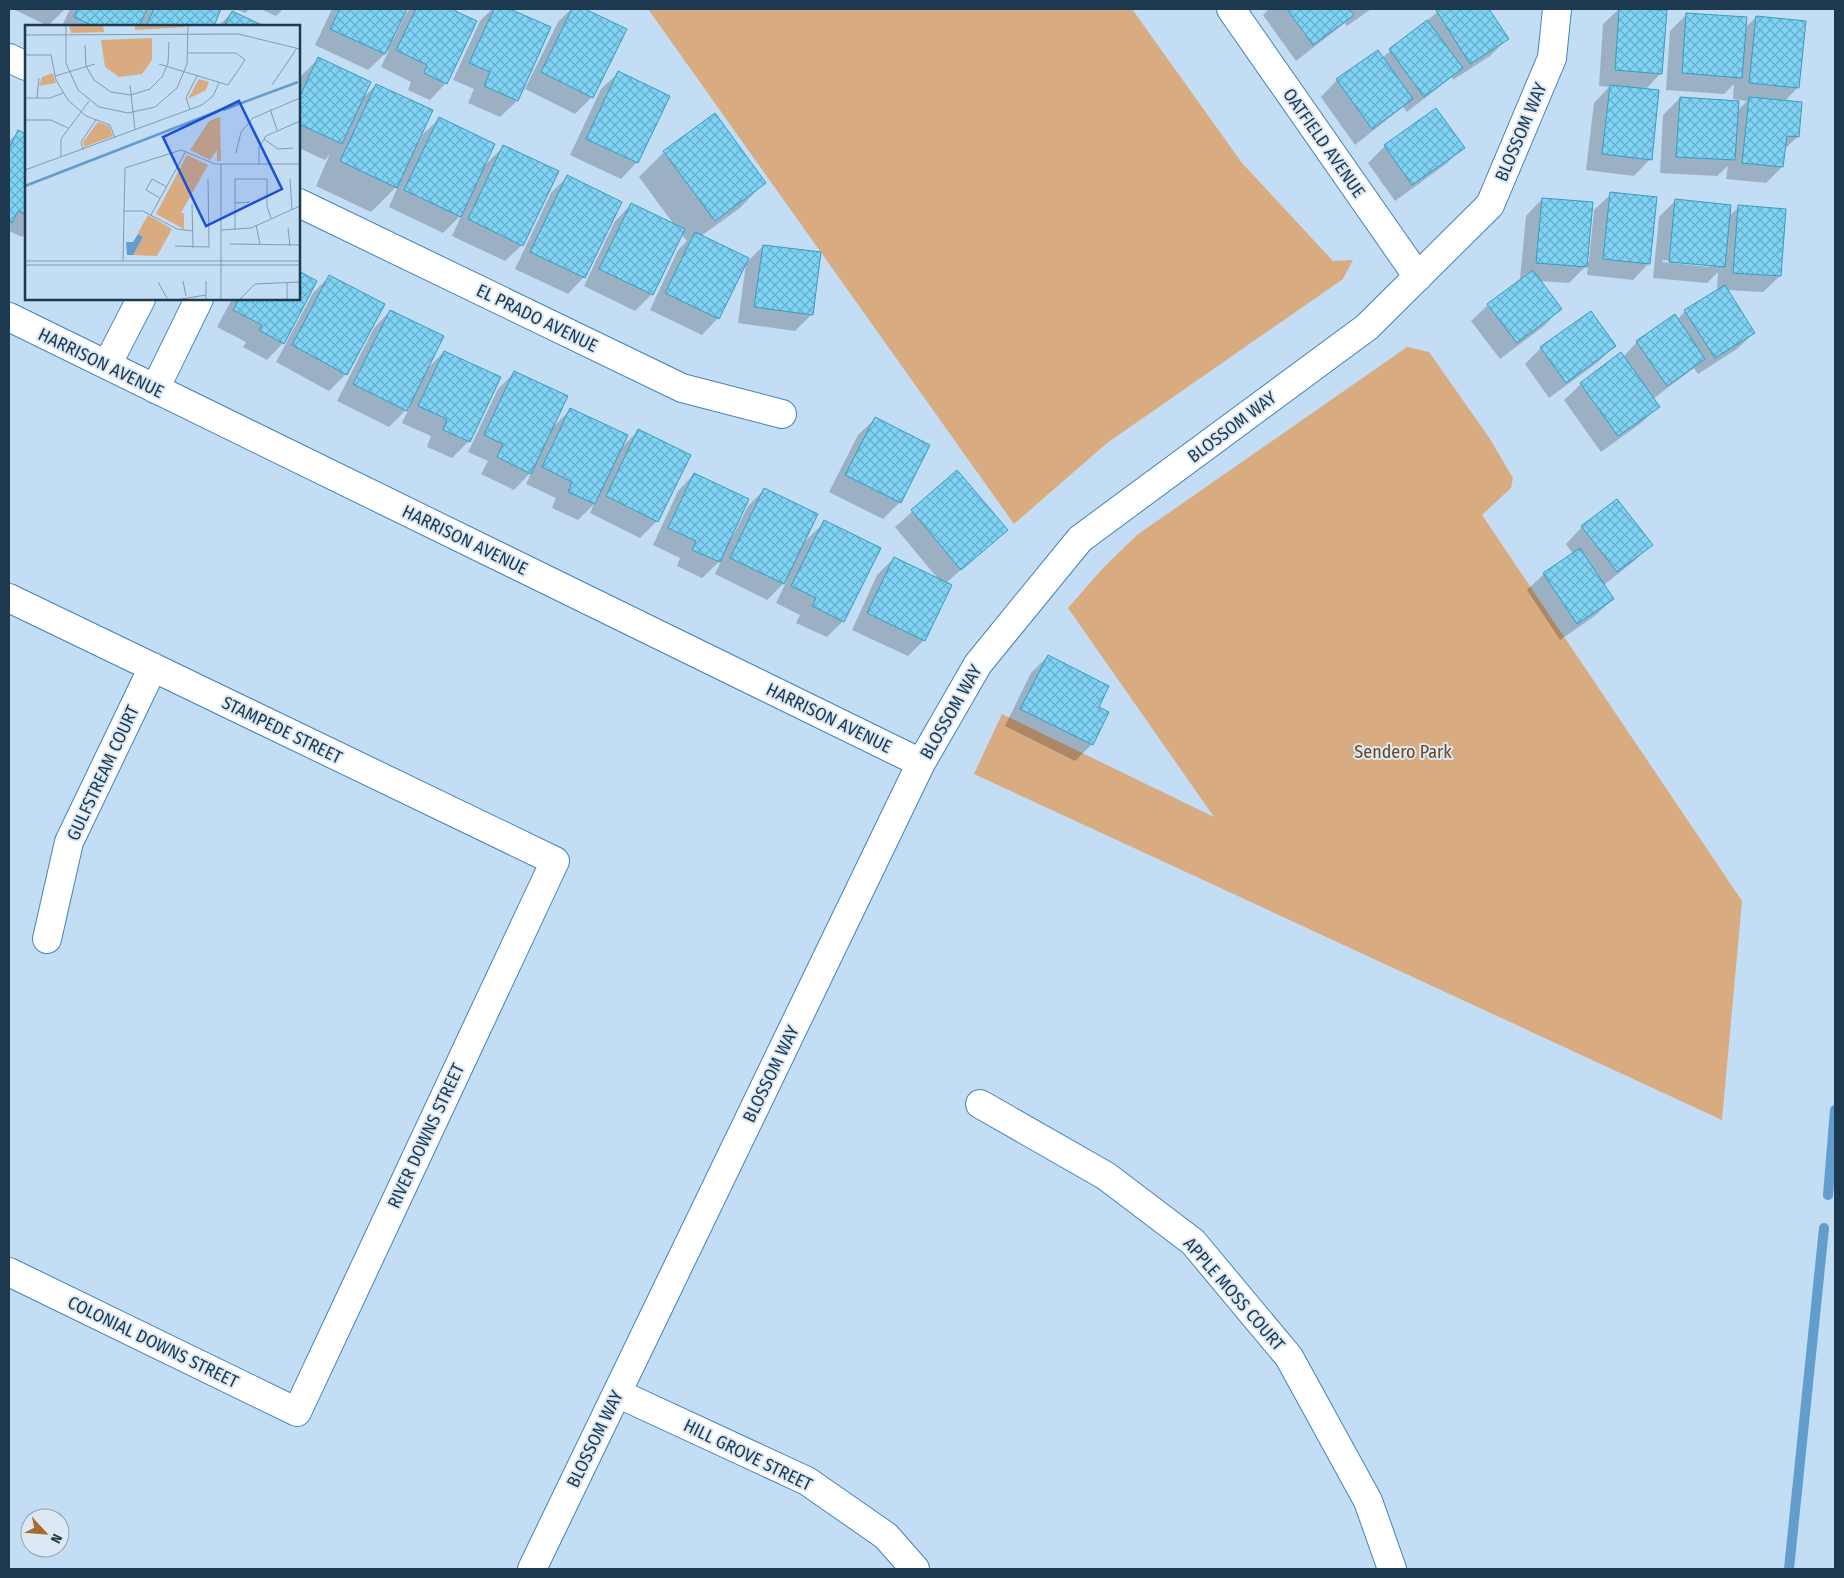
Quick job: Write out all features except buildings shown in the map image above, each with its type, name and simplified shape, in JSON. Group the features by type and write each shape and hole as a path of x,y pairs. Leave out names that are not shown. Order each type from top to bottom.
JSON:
{"street":[{"name":"OATFIELD AVENUE","path":"1231,9 1418,277"},
{"name":"BLOSSOM WAY","path":"532,1569 922,763 978,664 1080,539 1367,327 1490,205 1552,58 1557,9"},
{"path":"9,58 25,66"},
{"name":"EL PRADO AVENUE","path":"300,203 682,388 782,414"},
{"path":"107,365 140,300"},
{"path":"155,389 199,300"},
{"name":"HARRISON AVENUE","path":"9,318 922,763"},
{"name":"STAMPEDE STREET","path":"9,598 555,861"},
{"name":"GULFSTREAM COURT","path":"48,939 69,842 152,668"},
{"name":"RIVER DOWNS STREET","path":"297,1412 555,861"},
{"name":"APPLE MOSS COURT","path":"980,1104 1106,1176 1194,1242 1289,1357 1368,1501 1392,1569"},
{"name":"COLONIAL DOWNS STREET","path":"9,1272 297,1412"},
{"name":"HILL GROVE STREET","path":"617,1393 807,1481 886,1536 915,1569"}],"green space":[{"path":"648,9 1132,9 1242,163 1333,261 1353,260 1343,279 1107,443 1014,524"},
{"name":"Sendero Park","path":"1407,347 1429,352 1490,439 1513,478 1511,488 1482,515 1742,901 1722,1120 974,774 1002,714 1214,817 1068,608 1103,568 1137,535"}],"waterway":[{"path":"1828,1195 1835,1110"},
{"path":"1789,1569 1824,1228"}]}
